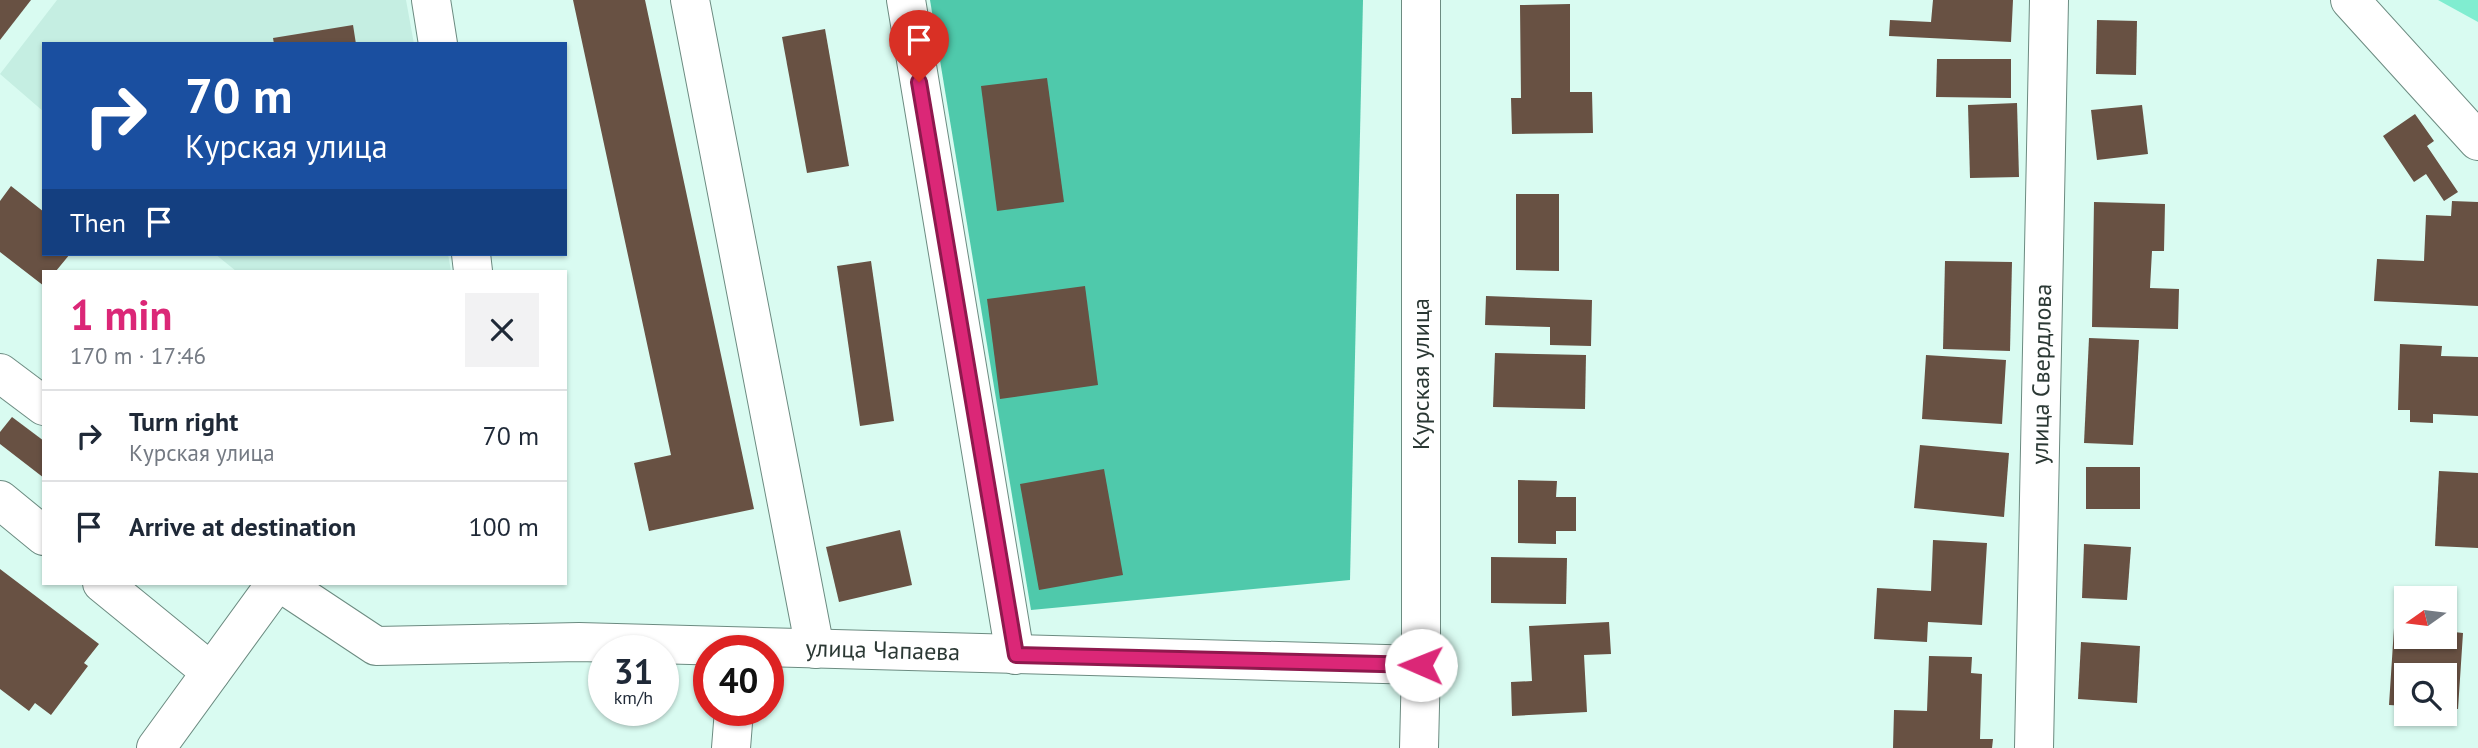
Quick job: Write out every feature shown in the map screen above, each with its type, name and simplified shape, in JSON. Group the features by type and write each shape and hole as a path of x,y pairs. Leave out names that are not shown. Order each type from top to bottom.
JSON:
{"street":[{"path":"431,0 438,42"},
{"path":"690,0 815,649"},
{"path":"905,0 1016,655"},
{"name":"Курская улица","path":"1419,748 1421,0"},
{"name":"улица Свердлова","path":"2034,748 2049,0"},
{"path":"2350,0 2478,141"},
{"path":"0,373 42,404"},
{"path":"0,500 42,534"},
{"path":"104,585 211,672"},
{"path":"156,748 275,585"},
{"name":"улица Чапаева","path":"284,585 376,646 579,642 693,647"},
{"name":"улица Чапаева","path":"784,649 1421,665"},
{"path":"731,748 733,726"}],"shaded area":[{"path":"57,0 406,0 414,42 42,42 42,110 0,74"},
{"path":"217,256 448,256 451,270 235,270"}],"green space":[{"path":"930,0 1363,0 1350,580 1031,610"},
{"path":"2438,0 2478,0 2478,22"}],"building":[{"path":"0,0 31,0 0,40"},
{"path":"573,0 645,0 754,509 649,531 634,463 671,455"},
{"path":"1933,0 2013,0 2011,42 1889,36 1890,20 1931,22"},
{"path":"1570,4 1570,92 1592,92 1593,133 1512,134 1511,98 1521,98 1520,5"},
{"path":"2097,20 2137,21 2136,75 2096,74"},
{"path":"353,25 356,42 274,42 273,38"},
{"path":"825,29 849,166 807,173 782,37"},
{"path":"1937,59 2011,59 2011,98 1936,97"},
{"path":"1047,78 1064,202 997,211 981,86"},
{"path":"2017,103 2019,177 1970,178 1968,105"},
{"path":"2142,105 2148,154 2097,160 2091,110"},
{"path":"2415,114 2434,141 2427,146 2458,192 2444,201 2426,174 2414,182 2383,136"},
{"path":"11,186 42,210 42,256 68,256 57,270 42,270 42,284 0,252 0,201"},
{"path":"1516,194 1559,194 1559,271 1516,270"},
{"path":"2452,201 2478,202 2478,306 2374,301 2377,259 2424,261 2426,215 2451,216"},
{"path":"2094,202 2165,204 2164,251 2152,251 2150,288 2179,289 2178,329 2092,327"},
{"path":"871,261 894,421 860,426 837,266"},
{"path":"1945,261 2012,262 2010,351 1943,349"},
{"path":"1085,286 1098,385 1000,399 987,299"},
{"path":"1486,296 1592,300 1591,346 1550,345 1550,327 1485,325"},
{"path":"2089,338 2139,340 2133,445 2084,443"},
{"path":"2400,344 2442,346 2441,356 2478,357 2478,416 2433,414 2433,423 2410,422 2410,410 2398,410"},
{"path":"1495,353 1586,355 1585,409 1493,407"},
{"path":"1926,355 2006,360 2002,424 1922,419"},
{"path":"12,417 42,440 42,476 0,444 0,432"},
{"path":"1920,445 2009,453 2004,517 1914,508"},
{"path":"2086,467 2140,467 2140,509 2086,509"},
{"path":"1104,469 1123,575 1039,590 1020,484"},
{"path":"2439,471 2478,473 2478,548 2435,546"},
{"path":"1518,480 1557,481 1556,497 1576,497 1576,531 1556,531 1556,544 1518,543"},
{"path":"900,530 912,585 839,602 826,547"},
{"path":"1933,540 1987,543 1982,625 1928,622 1927,642 1874,639 1877,588 1931,591"},
{"path":"2084,544 2131,547 2127,600 2082,598"},
{"path":"1491,557 1567,558 1566,604 1491,603"},
{"path":"0,569 99,644 84,663 88,666 51,715 35,703 29,711 0,689"},
{"path":"1609,622 1611,654 1584,655 1587,712 1512,716 1511,682 1532,681 1529,626"},
{"path":"2394,628 2394,649 2457,649 2457,632 2463,633 2458,709 2457,663 2394,663 2394,705 2389,705"},
{"path":"2081,642 2140,646 2137,703 2078,699"},
{"path":"1929,656 1972,657 1971,673 1982,674 1980,739 1993,739 1992,748 1893,748 1894,710 1927,711"}],"route":[{"path":"919,82 1016,655 1421,665"}]}
